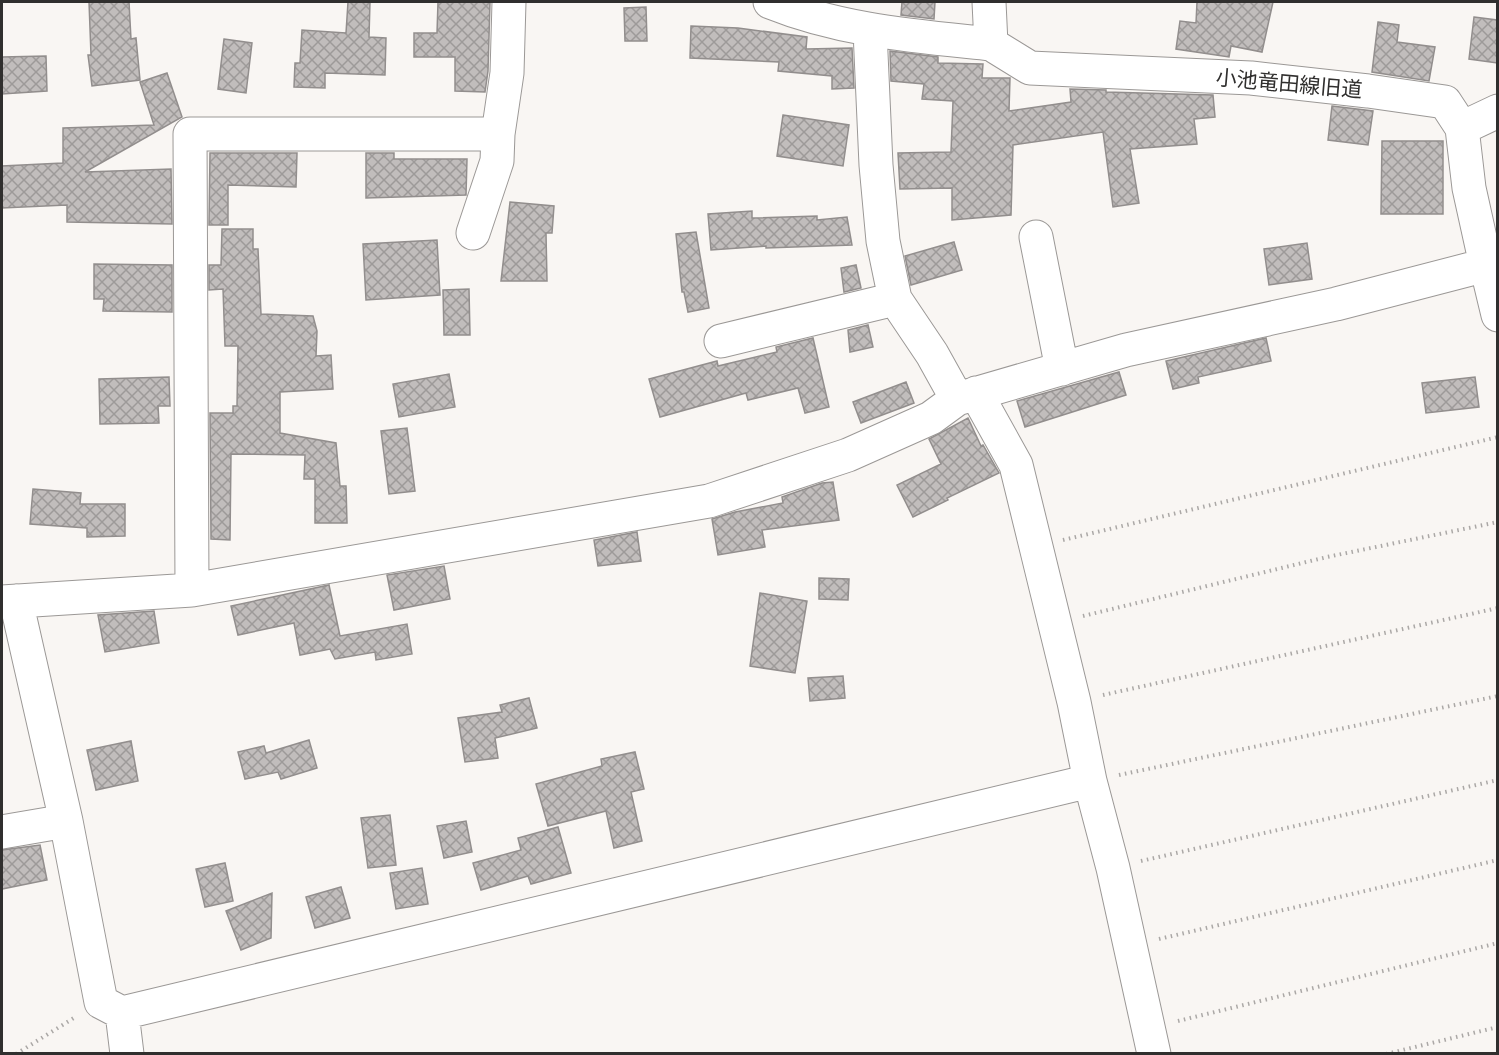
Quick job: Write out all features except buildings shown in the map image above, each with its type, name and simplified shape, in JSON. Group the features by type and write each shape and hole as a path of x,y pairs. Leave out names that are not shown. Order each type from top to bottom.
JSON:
{"street":[{"path":"473,233 497,161 498,134 507,73 509,2"},
{"path":"770,2 796,12 870,31 991,44 989,2"},
{"path":"870,31 882,230 895,298 932,354 967,396 1016,465 1074,702 1090,781 1113,868 1151,1041"},
{"name":"小池竜田線旧道","path":"991,44 1030,68 1251,78 1445,102 1462,128 1469,188 1492,274 1497,315"},
{"path":"1462,128 1497,111"},
{"path":"192,590 190,134 498,134"},
{"path":"1036,237 1062,369"},
{"path":"127,1053 111,1007 9,602 192,590 709,501 848,454 931,418 967,396 1126,350 1336,304 1492,274"},
{"path":"721,340 895,298"},
{"path":"111,1007 1090,781"},
{"path":"2,832 66,821"}],"path":[{"path":"1036,547 1497,437"},
{"path":"1055,622 1327,557 1497,522"},
{"path":"1074,702 1497,608"},
{"path":"1090,781 1497,696"},
{"path":"1113,868 1497,780"},
{"path":"1130,946 1497,860"},
{"path":"1151,1041 1497,943"},
{"path":"16,1053 111,1007"},
{"path":"1386,1053 1497,1027"}]}
